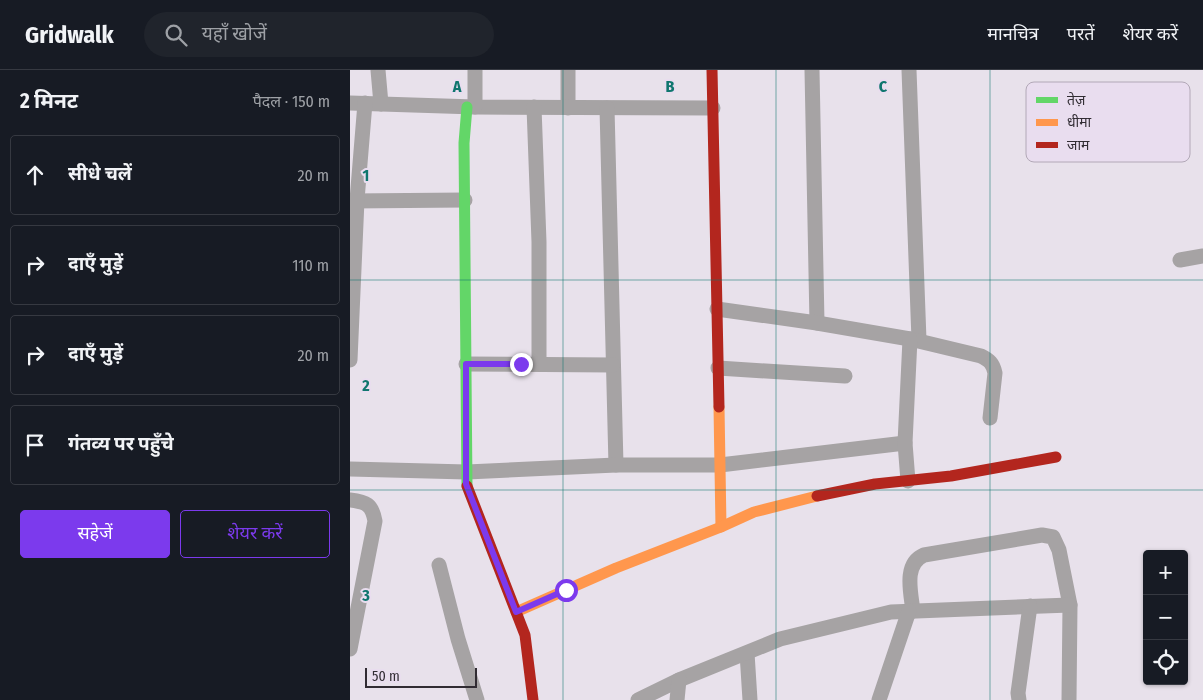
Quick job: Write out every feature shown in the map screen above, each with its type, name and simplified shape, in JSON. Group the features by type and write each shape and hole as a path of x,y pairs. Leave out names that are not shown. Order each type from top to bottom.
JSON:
{"street":[{"path":"378,70 381,104"},
{"path":"476,70 464,143 466,484 525,635 533,700"},
{"path":"568,70 568,108"},
{"path":"712,70 721,527"},
{"path":"812,70 816,323"},
{"path":"908,481 905,443 914,339 909,70"},
{"path":"350,360 357,103 471,107 713,108"},
{"path":"534,107 538,232 539,364"},
{"path":"607,108 616,465"},
{"path":"353,200 465,200"},
{"path":"1180,260 1203,256"},
{"path":"717,309 914,339 981,356 991,362 995,372 990,418"},
{"path":"466,364 613,365"},
{"path":"718,368 845,376"},
{"path":"350,469 467,472 616,465 720,465 905,443"},
{"path":"516,612 616,568 754,512 791,501 875,484 951,476 1056,457"},
{"path":"350,500 364,502 370,506 374,513 375,521 356,594 350,649"},
{"path":"879,700 911,611 910,579 913,563 917,558 924,555 1042,535 1053,537 1056,541 1070,605 1067,700"},
{"path":"439,565 458,639 477,700"},
{"path":"638,700 679,680 780,639 891,612 1070,605"},
{"path":"1019,700 1018,693 1030,606"},
{"path":"747,653 750,700"},
{"path":"677,700 679,680"}],"traffic: fast":[{"path":"467,107 464,143 467,486"}],"traffic: slow":[{"path":"719,407 721,527"},
{"path":"516,612 616,568 754,512 817,496"}],"traffic: jam":[{"path":"712,70 719,407"},
{"path":"817,496 875,484 951,476 1056,457"},
{"path":"467,486 525,635 533,700"}],"route":[{"path":"521,364 466,364 466,484 516,612 566,590"}]}
